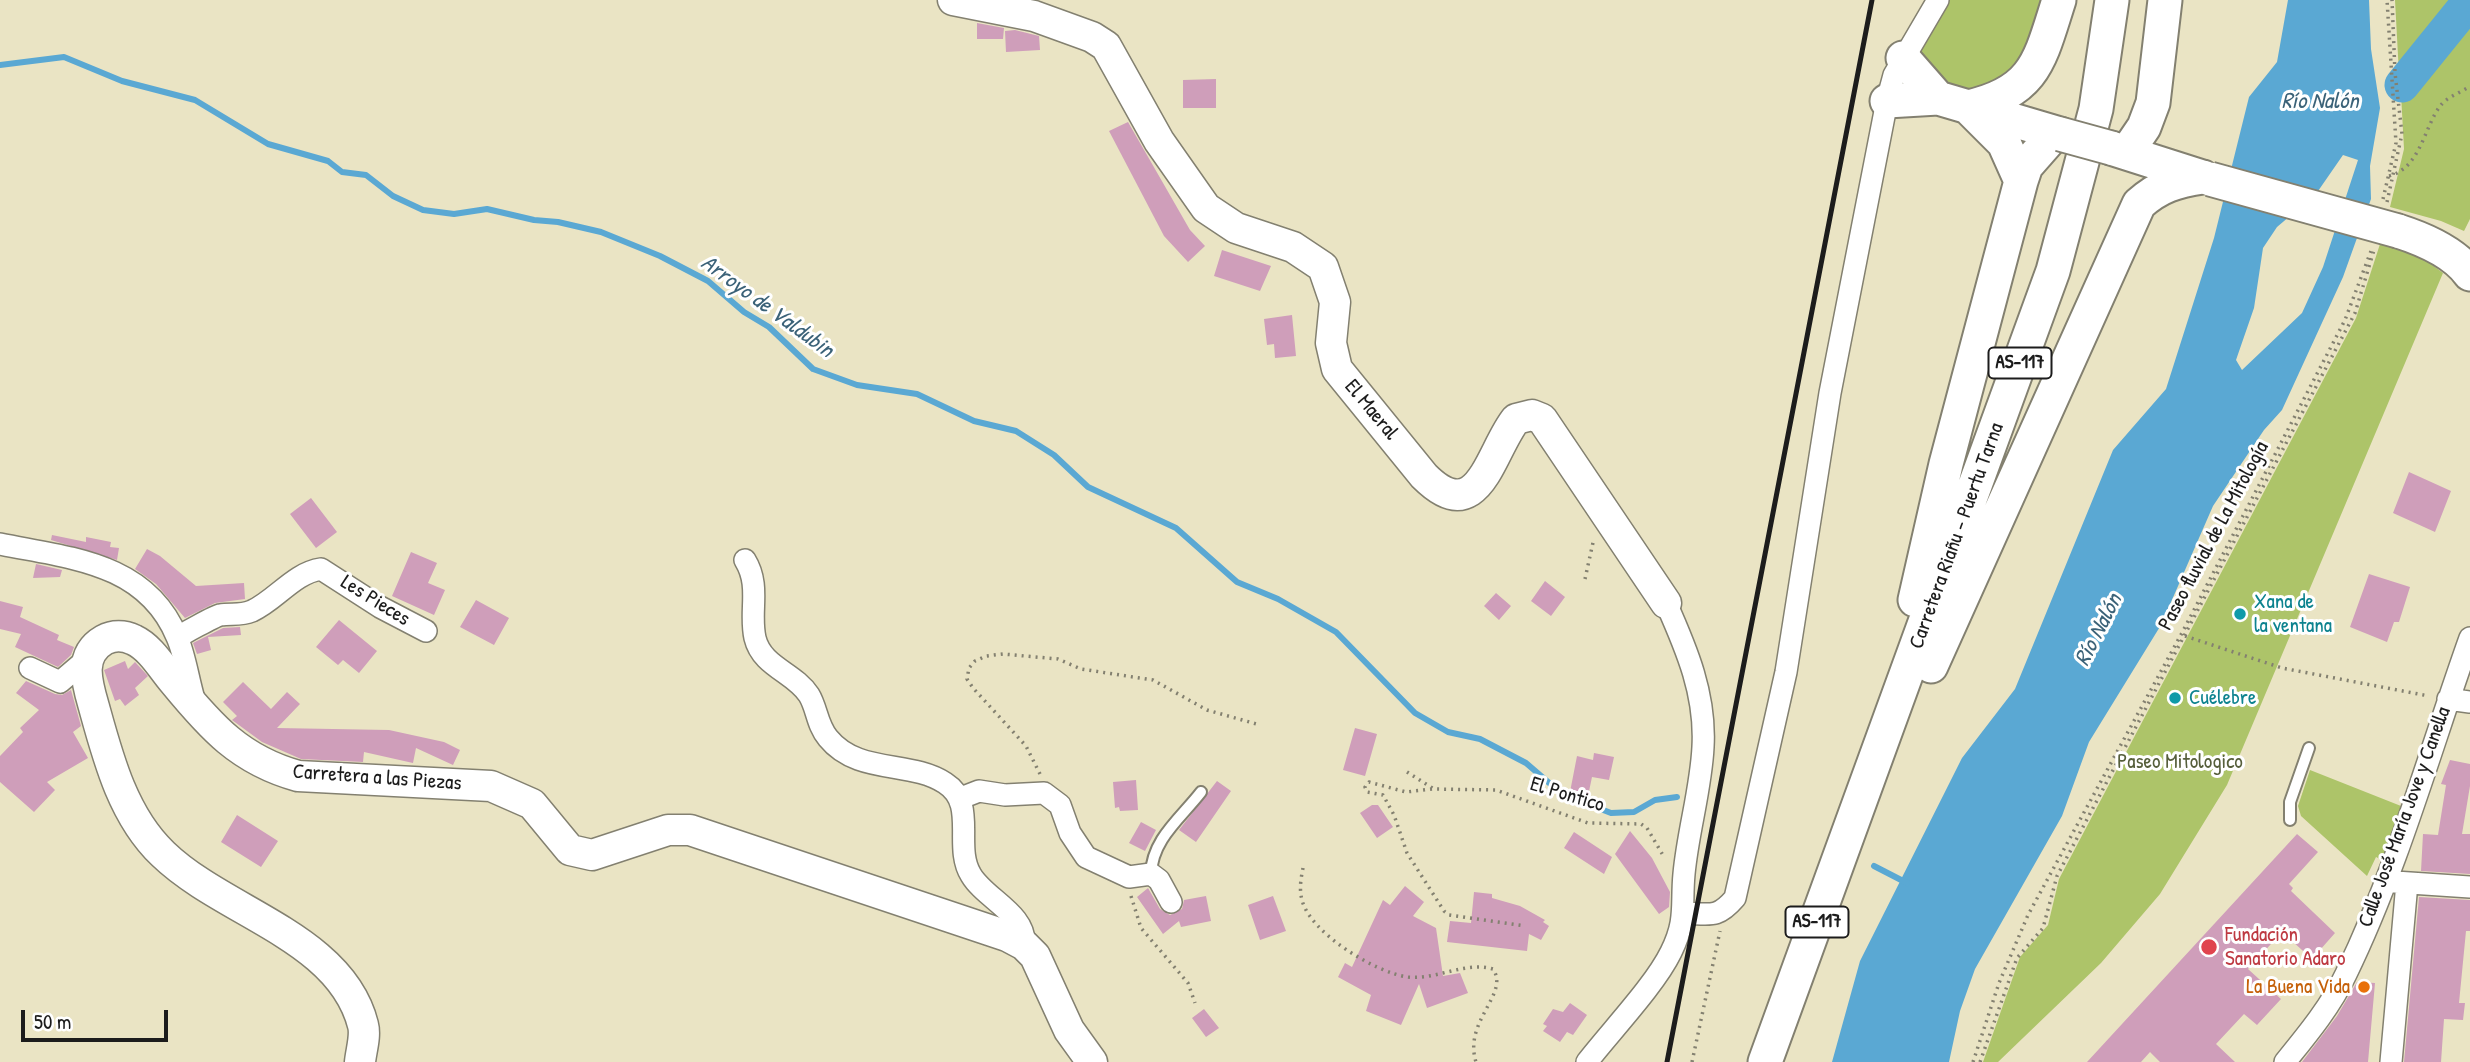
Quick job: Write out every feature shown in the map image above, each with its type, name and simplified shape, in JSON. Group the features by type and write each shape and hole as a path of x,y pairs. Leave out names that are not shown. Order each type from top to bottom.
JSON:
{"main road":[{"path":"2052,132 2031,102 2039,62 2059,0"},
{"name":"Carretera Riañu - Puertu Tarna","path":"1765,1062 2053,271 2096,109 2112,0"},
{"path":"2119,150 2144,127 2153,103 2165,0"},
{"path":"1903,58 1953,103 1988,123 2004,143 2021,181"},
{"path":"1953,103 1990,102 2010,93 2028,79 2039,62"},
{"path":"1887,101 1921,96 2119,150 2437,247 2467,270"},
{"path":"2153,103 2172,147 2207,178"},
{"path":"1893,715 1903,649 1943,477 2021,181 2026,166 2052,132"},
{"path":"2119,150 2136,163 2139,173 2139,204"},
{"path":"1868,782 1914,702 2139,204 2155,189 2175,181 2207,178"}],"street":[{"name":"El Maeral","path":"953,0 1034,16 1092,37 1106,46 1165,152 1206,208 1236,228 1293,247 1323,267 1335,302 1331,343 1337,369 1436,489 1449,495 1462,494 1475,487 1499,452 1509,428 1522,415 1542,419 1667,603"},
{"path":"1685,912 1714,915 1724,911 1735,898 1786,672 1830,393 1887,101 1894,75 1938,0"},
{"path":"0,544 99,565 127,577 160,608 178,638 198,711"},
{"path":"745,560 754,580 755,639 760,651 810,696 817,722 829,740 861,761 935,778 946,783 961,798 962,848 967,866 978,883 1014,918 1025,935 1024,945 1035,956 1069,1030 1092,1062"},
{"name":"Les Pieces","path":"178,638 182,632 203,626 215,617 240,615 256,610 308,572 321,569 380,607 426,631"},
{"path":"1587,1062 1658,972 1671,952 1685,912 1684,876 1703,748 1703,720 1693,666 1667,603"},
{"name":"Carretera a las Piezas","path":"87,659 93,647 107,638 121,636 135,640 148,650 198,711 237,750 271,768 298,776 491,786 532,804 570,850 580,854 592,855 668,830 691,830 1007,936 1024,945"},
{"name":"Calle José María Jove y Canella","path":"2285,1062 2345,976 2391,885 2448,699 2470,638"},
{"path":"30,668 60,682 87,659"},
{"path":"87,659 90,692 108,759 145,834 163,854 203,887 304,946 340,977 349,989 364,1028 360,1062"},
{"path":"2448,699 2470,702"},
{"path":"961,798 979,791 1005,795 1036,792 1051,796 1060,806 1070,833 1086,857 1129,877 1151,874 1159,880 1171,902"},
{"path":"2391,1062 2404,914 2396,904 2391,885 2470,887"}],"lane":[{"path":"2290,820 2290,802 2309,747"},
{"path":"1151,874 1151,862 1160,841 1201,792"}],"path":[{"path":"2383,201 2396,144 2390,0"},
{"name":"Paseo fluvial de La Mitología","path":"1973,1062 1999,983 2028,915 2183,636 2345,320 2383,231 2402,134 2390,0"},
{"path":"2389,176 2395,175 2425,140 2442,104 2470,86"},
{"path":"1585,579 1601,505"},
{"path":"1980,1062 2017,958 2043,928 2057,876 2183,636 2282,668 2448,699"},
{"path":"1036,792 1041,784 1040,772 1026,746 985,704 967,679 969,668 975,660 996,653 1045,658 1081,669 1153,680 1207,710 1260,725"},
{"path":"1407,772 1434,789"},
{"path":"1434,789 1406,792 1369,782 1364,787 1367,792 1383,795 1407,853 1444,911 1449,915 1525,926"},
{"name":"El Pontico","path":"1434,789 1496,790 1588,823 1641,824 1647,828 1666,860"},
{"path":"1303,868 1300,887 1306,910 1333,940 1376,965 1408,977 1481,965 1493,968 1499,981 1497,991 1474,1032 1476,1062"},
{"path":"1129,877 1141,928 1188,983 1195,1003"},
{"path":"1692,1062 1724,911"}],"green space":[{"path":"1938,0 2059,0 1990,102 1914,73 1918,32"},
{"path":"2395,0 2457,0 2399,74"},
{"path":"2470,9 2470,219 2464,231 2441,221 2390,207 2404,149 2401,94"},
{"name":"Paseo Mitologico","path":"2380,244 2419,255 2443,273 2227,785 2160,894 2101,963 1998,1062 1983,1062 2020,957 2048,925 2059,879 2356,318"},
{"path":"2310,770 2401,806 2382,860 2376,857 2367,876 2301,816 2298,806"}],"water":[{"name":"Río Nalón","path":"2288,0 2369,0 2371,49 2380,108 2370,166 2371,199 2343,277 2282,410 2264,430 2213,506 2161,625 2089,742 2062,816 1975,969 1960,1011 1949,1062 1832,1062 1860,961 1962,758 2015,689 2113,450 2166,389 2214,238 2249,97 2277,62","holes":["2343,155 2358,160 2323,267 2302,313 2242,370 2236,360 2254,308 2263,248 2277,227 2316,194"]}],"building":[{"path":"977,23 1004,28 1003,39 977,39"},
{"path":"1015,30 1039,36 1040,50 1006,52 1005,31"},
{"path":"1216,79 1216,108 1183,108 1183,80"},
{"path":"1128,122 1190,230 1205,246 1188,262 1164,236 1109,131"},
{"path":"1222,250 1271,266 1260,291 1214,276"},
{"path":"1292,315 1296,356 1275,358 1274,344 1267,345 1264,319"},
{"path":"2409,472 2451,491 2435,532 2393,513"},
{"path":"311,498 337,532 316,548 290,514"},
{"path":"52,535 86,542 86,537 111,542 110,547 119,548 117,560 51,540"},
{"path":"147,549 160,556 196,586 244,583 245,599 215,603 185,618 156,584 135,569"},
{"path":"411,552 437,563 428,583 445,590 434,615 392,596"},
{"path":"36,564 62,570 60,577 33,578"},
{"path":"2369,574 2410,587 2399,622 2394,622 2387,642 2350,627"},
{"path":"1545,581 1565,597 1551,616 1531,601"},
{"path":"1496,593 1511,606 1499,620 1484,606"},
{"path":"476,600 509,618 494,645 460,627"},
{"path":"0,601 23,607 20,617 59,635 57,640 74,647 71,655 58,667 15,647 21,634 0,629"},
{"path":"339,620 377,651 359,673 343,660 338,665 316,647"},
{"path":"240,627 241,635 208,637 211,650 197,654 193,643 223,628"},
{"path":"125,661 128,669 135,662 148,676 135,688 139,695 125,706 120,699 115,701 104,670"},
{"path":"26,681 55,694 62,695 71,690 81,726 73,732 88,758 47,782 55,790 34,812 0,782 0,756 23,732 20,728 39,710 16,693"},
{"path":"243,682 271,709 287,692 300,704 277,728 389,730 444,742 460,750 453,765 416,748 413,763 364,752 363,762 301,759 262,742 232,720 237,716 223,702"},
{"path":"1355,728 1377,734 1365,776 1343,770"},
{"path":"1594,753 1614,757 1609,780 1592,777 1588,796 1570,792 1577,756 1593,760"},
{"path":"2450,760 2470,764 2470,786 2462,834 2470,834 2470,874 2421,871 2423,834 2438,835 2446,785 2441,784"},
{"path":"1136,780 1138,810 1120,811 1119,807 1115,808 1113,782"},
{"path":"1217,781 1231,791 1196,842 1179,830"},
{"path":"1372,805 1378,805 1393,827 1377,838 1360,813"},
{"path":"237,815 278,841 261,867 221,842"},
{"path":"1141,822 1156,830 1145,851 1129,843"},
{"path":"1630,831 1652,858 1670,892 1669,907 1659,914 1615,854"},
{"path":"1574,832 1612,857 1604,874 1564,848"},
{"name":"Fundación Sanatorio Adaro","path":"2297,834 2318,852 2289,884 2293,888 2291,891 2335,933 2312,959 2282,932 2248,969 2281,999 2257,1025 2244,1014 2216,1044 2235,1062 2160,1062 2150,1052 2141,1062 2087,1062"},
{"path":"1405,886 1424,902 1413,916 1436,928 1443,976 1460,973 1468,993 1427,1008 1419,984 1401,1025 1366,1011 1371,995 1338,977 1345,963 1352,967 1383,900 1390,905"},
{"path":"1148,888 1160,909 1170,915 1182,909 1184,900 1206,896 1211,921 1181,927 1179,921 1163,934 1137,897"},
{"path":"1474,892 1492,894 1492,898 1520,906 1545,920 1543,922 1549,926 1541,940 1529,934 1527,951 1447,942 1450,921 1471,923"},
{"path":"1273,896 1286,931 1260,940 1248,905"},
{"path":"2419,897 2470,900 2470,931 2466,931 2459,1003 2465,1003 2463,1020 2444,1019 2441,1062 2404,1062"},
{"path":"2357,982 2375,983 2368,1062 2302,1062 2337,1016"},
{"path":"1570,1003 1587,1015 1573,1035 1567,1032 1560,1042 1543,1031 1547,1026 1543,1024 1553,1009 1563,1012"},
{"path":"1204,1009 1219,1028 1206,1037 1192,1018"}],"waterway":[{"path":"2402,85 2470,1"},
{"name":"Arroyo de Valdubin","path":"0,65 64,57 122,81 195,100 268,144 328,161 342,172 366,175 393,196 423,210 454,214 487,209 534,220 558,222 601,232 660,256 708,281 744,312 769,327 813,369 857,385 917,394 974,421 1016,431 1054,455 1088,487 1176,528 1237,582 1278,599 1336,632 1415,713 1448,732 1480,739 1526,763 1562,794 1611,813 1634,812 1655,800 1677,797"},
{"name":"Arroyo de Valdubin","path":"1874,866 1907,883"}],"railway":[{"path":"1667,1062 1872,0"}],"place":[{"name":"Xana de la ventana","path":"2240,614"},
{"name":"Cuélebre","path":"2175,698"},
{"name":"Fundación Sanatorio Adaro","path":"2209,947"},
{"name":"La Buena Vida","path":"2364,987"}]}
